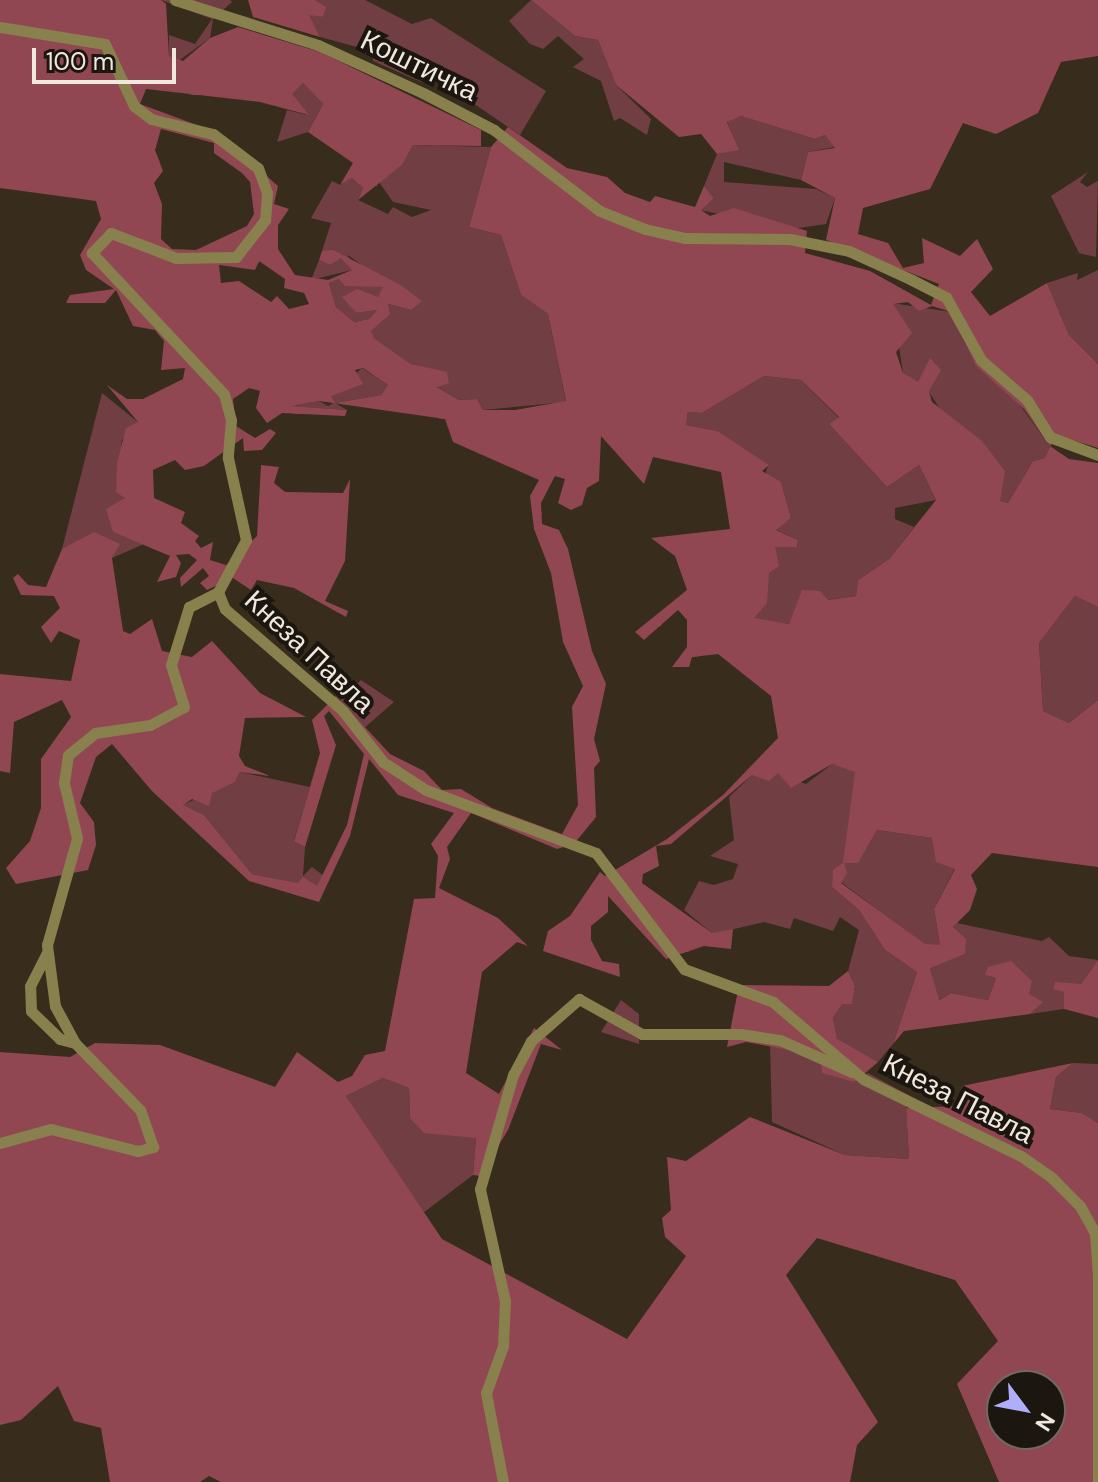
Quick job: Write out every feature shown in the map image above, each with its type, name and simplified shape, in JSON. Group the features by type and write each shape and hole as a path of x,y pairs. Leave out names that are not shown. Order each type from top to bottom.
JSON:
{"street":[{"name":"Коштичка","path":"175,0 318,45 423,93 494,130 600,211 621,219 685,238 805,242 849,251 912,280 946,297 981,360 1027,400 1050,437 1098,455"},
{"name":"Кнеза Павла","path":"0,27 105,44 134,106 151,119 213,134 258,168 267,193 265,220 236,257 176,258 111,233 92,253 224,394 231,420 228,458 246,540 218,592 252,636 343,711 383,762 426,790 596,853 684,969 773,1002 863,1079 1021,1156 1052,1178 1080,1206 1095,1233 1098,1274 1098,1482"},
{"path":"75,1043 50,1031 27,1003 47,952 77,838 64,783 68,755 95,733 150,725 184,707 171,665 189,607 218,592"},
{"path":"0,1143 51,1129 138,1151 153,1147 140,1110 75,1043 55,1006 47,952"},
{"path":"503,1482 486,1393 503,1346 505,1301 480,1189 513,1075 531,1041 579,999 642,1034 741,1034 780,1040 810,1048 863,1079"}],"shaded area":[{"path":"0,0 161,0 166,4 169,56 183,61 210,38 238,27 320,52 481,130 481,146 413,145 403,164 358,200 363,188 352,178 340,185 353,163 308,132 323,104 303,83 292,94 309,115 260,102 146,89 140,104 216,132 278,186 274,204 289,209 278,225 278,249 295,275 328,280 352,270 341,258 330,265 319,260 322,251 333,250 399,284 422,301 411,310 388,304 390,314 371,331 374,338 411,364 447,372 449,383 437,387 459,400 477,399 483,410 515,410 566,401 548,314 521,295 501,235 469,227 491,147 508,127 567,168 607,177 625,193 650,202 655,196 695,207 704,186 714,198 701,210 710,216 734,208 807,231 805,253 870,271 931,305 939,284 826,240 835,198 801,180 808,152 835,148 825,135 815,139 741,116 727,122 739,150 717,154 701,134 679,137 616,85 598,40 575,36 531,0 1098,0 1098,56 1061,62 1038,113 996,134 963,123 930,189 863,208 858,234 888,243 903,268 924,263 922,238 960,256 977,239 993,269 971,292 990,316 1047,283 1069,335 1098,364 1098,448 1060,436 1050,446 1069,459 1098,463 1098,607 1075,596 1039,643 1043,711 1069,723 1098,700 1098,867 992,853 971,875 977,889 970,910 953,927 966,939 965,954 930,968 939,1000 951,993 988,1000 996,978 985,975 988,967 1011,961 1032,981 1029,994 1043,1002 1030,1014 904,1031 893,1044 917,972 885,950 859,910 832,887 833,870 843,863 855,772 832,764 791,788 778,773 769,781 752,775 671,844 656,846 659,866 643,874 642,883 712,933 733,929 731,949 704,946 666,959 608,896 608,912 591,926 591,940 602,961 619,964 620,977 543,951 548,931 570,916 600,872 605,876 667,839 723,795 778,738 771,696 718,654 692,657 689,667 672,667 687,647 687,620 678,610 644,640 635,632 687,590 675,556 651,538 730,529 721,472 653,457 644,484 601,436 599,481 587,488 582,505 571,510 558,503 565,479 555,476 541,503 542,524 559,530 568,549 592,651 606,684 594,739 600,761 594,768 596,817 574,844 557,849 471,813 447,847 450,859 439,888 498,918 528,946 517,942 482,972 466,1073 499,1094 534,1028 562,1050 541,1044 508,1130 480,1176 473,1175 476,1138 424,1133 410,1118 409,1088 383,1078 346,1096 442,1239 627,1339 686,1256 665,1237 662,1218 671,1210 667,1157 686,1161 750,1117 845,1155 909,1159 906,1108 959,1106 962,1086 1073,1063 1056,1077 1050,1109 1082,1113 1098,1123 1098,1482 999,1482 957,1384 998,1341 955,1280 817,1238 786,1275 878,1422 857,1445 850,1482 221,1482 209,1476 200,1482 110,1482 101,1428 74,1421 58,1386 21,1420 0,1425 0,1052 70,1057 95,1043 160,1045 275,1087 297,1052 338,1082 352,1076 365,1055 385,1051 414,899 435,898 438,856 431,844 454,813 398,795 369,759 350,836 319,902 249,881 152,791 112,744 96,757 80,803 94,822 96,845 88,870 16,884 6,868 30,841 41,808 41,759 71,717 62,700 14,722 10,773 0,771 0,674 71,681 80,640 59,631 51,643 41,627 60,608 54,596 21,595 13,578 18,574 28,585 46,587 62,549 94,532 120,544 112,558 123,631 130,634 152,619 162,651 192,657 212,641 260,693 306,717 245,718 239,756 245,766 270,776 240,772 235,782 212,793 209,806 192,799 183,805 204,815 252,874 298,883 303,877 317,886 347,825 364,754 329,711 324,716 336,745 305,847 294,841 320,753 312,720 336,696 390,754 424,771 442,790 461,789 492,808 562,834 578,805 572,707 583,686 563,642 551,573 534,529 530,496 539,480 453,442 445,419 319,401 291,406 347,410 345,416 282,413 267,423 256,408 260,391 249,388 233,399 236,426 255,438 270,429 276,433 262,450 244,451 243,438 204,466 185,470 175,460 153,470 154,498 185,512 181,523 199,536 195,541 201,548 213,542 210,560 226,565 257,536 261,465 279,467 274,483 285,492 343,493 350,479 345,561 325,601 348,611 346,617 294,588 257,580 251,590 233,578 207,590 200,583 209,576 203,568 181,587 180,578 197,560 189,554 176,555 181,563 176,577 157,582 170,556 113,532 106,509 125,498 116,492 117,463 126,428 138,422 107,385 127,399 143,399 183,379 185,368 161,370 164,341 155,330 133,326 116,290 105,303 66,303 70,295 114,289 86,270 80,255 101,219 96,201 0,188","holes":["161,129 214,143 214,153 250,182 254,214 247,226 196,250 172,249 161,239 162,204 154,183 163,171 155,150","259,261 285,279 284,288 304,293 309,304 289,309 277,296 271,302 239,281 221,283 219,265 255,270","339,279 345,286 383,287 378,297 357,289 342,297 356,313 377,310 369,319 354,322 336,307 329,283","908,302 919,311 932,306 951,312 976,366 1024,409 1050,446 1045,458 1033,461 1008,503 1000,501 1005,471 982,441 932,402 929,391 941,370 930,358 918,382 903,373 896,352 912,333 893,304","363,368 388,385 381,395 335,403 331,396 363,384 355,370","764,376 801,380 839,417 829,424 887,487 919,465 936,500 889,559 858,580 856,596 828,600 820,591 802,590 789,624 754,618 767,603 769,573 779,566 775,547 797,547 798,540 776,530 791,518 781,482 762,471 769,465 718,431 686,425 688,412 702,413","877,830 932,838 936,862 955,869 934,909 940,945 925,944 841,883 847,873 844,863 858,863"]},
{"path":"161,0 232,2 213,19 210,38 177,62 169,56 169,35 195,44 212,19"},
{"path":"248,0 315,0 327,7 323,17 309,15 320,37 253,17"},
{"path":"315,0 365,0 412,24 431,18 546,91 520,135 445,84 421,82 373,61 372,51 320,37 308,14 323,17 327,7"},
{"path":"531,0 575,36 598,40 616,85 651,119 647,135 620,118 614,121 601,81 573,67 584,59 558,36 543,49 530,44 509,21"},
{"path":"303,83 323,104 308,132 277,142 287,110 307,115 291,94"},
{"path":"741,116 815,139 825,135 835,147 808,152 801,180 724,162 724,182 816,189 835,198 826,224 792,229 700,210 714,198 704,186 717,154 738,149 727,121"},
{"path":"413,145 491,147 469,227 501,235 521,295 548,314 566,402 483,410 477,399 459,400 436,386 446,373 411,364 374,338 370,331 387,304 411,310 399,284 378,277 348,255 352,270 311,280 319,260 330,265 322,251 331,223 311,218 332,181 340,185 352,178 363,188 358,200 388,214 393,207 412,217 431,210 393,202 379,182 403,164"},
{"path":"1088,172 1080,182 1087,187 1098,181 1096,257 1079,253 1051,196"},
{"path":"1098,270 1098,364 1069,335 1047,283 1078,273 1077,280"},
{"path":"339,279 384,287 378,297 343,297 356,313 377,310 369,319 353,322 336,307 329,283"},
{"path":"892,303 951,312 1050,446 1045,458 1033,461 1008,503 1000,501 929,392 903,373"},
{"path":"362,368 388,385 381,395 335,403 347,410 289,406 319,401 328,406 334,403 330,396"},
{"path":"764,376 801,380 839,418 829,424 887,487 919,465 936,500 895,508 895,519 914,527 889,559 858,580 856,596 827,600 789,624 753,619 775,547 797,547 798,540 775,529 791,518 781,482 765,476 768,465 718,431 686,425 688,412 702,413"},
{"path":"102,393 138,422 122,440 116,491 125,497 113,532 144,544 112,558 119,544 84,540 62,549"},
{"path":"1075,596 1098,607 1098,700 1069,723 1043,711 1039,643"},
{"path":"361,680 394,702 363,729 340,701"},
{"path":"832,764 855,771 858,862 877,830 932,838 955,868 934,909 940,945 925,945 841,882 832,887 859,910 885,950 917,972 893,1044 878,1062 837,1040 833,1018 842,1003 852,1003 855,986 848,971 859,930 840,917 833,931 794,918 790,929 764,922 713,934 684,910 699,881 714,885 733,879 738,864 710,856 734,840 729,797 752,775 778,773 806,784"},
{"path":"240,772 310,787 294,840 305,847 303,876 312,867 324,876 317,887 252,874 204,815 182,805 235,782"},
{"path":"957,923 1042,941 1049,937 1069,956 1098,960 1081,984 1064,992 1064,1009 1030,1014 1042,1002 1028,994 1032,981 986,975 996,978 988,1000 951,993 938,1000 930,967 965,954 953,927"},
{"path":"1098,960 1098,1018 1064,1009 1064,992 1053,989 1055,982 1081,984"},
{"path":"848,971 855,986 852,1004 842,1004 833,1018 837,1039 878,1062 855,1082 822,1073 821,1060 806,1053 746,1042 727,1047 739,985 829,986"},
{"path":"621,1000 639,1014 639,1044 601,1032"},
{"path":"770,1045 806,1053 855,1082 868,1073 912,1097 906,1108 909,1159 845,1155 772,1122"},
{"path":"1073,1063 1098,1064 1098,1123 1082,1113 1050,1109 1056,1077"},
{"path":"383,1078 409,1088 410,1118 476,1137 473,1175 423,1213 346,1096"}]}
